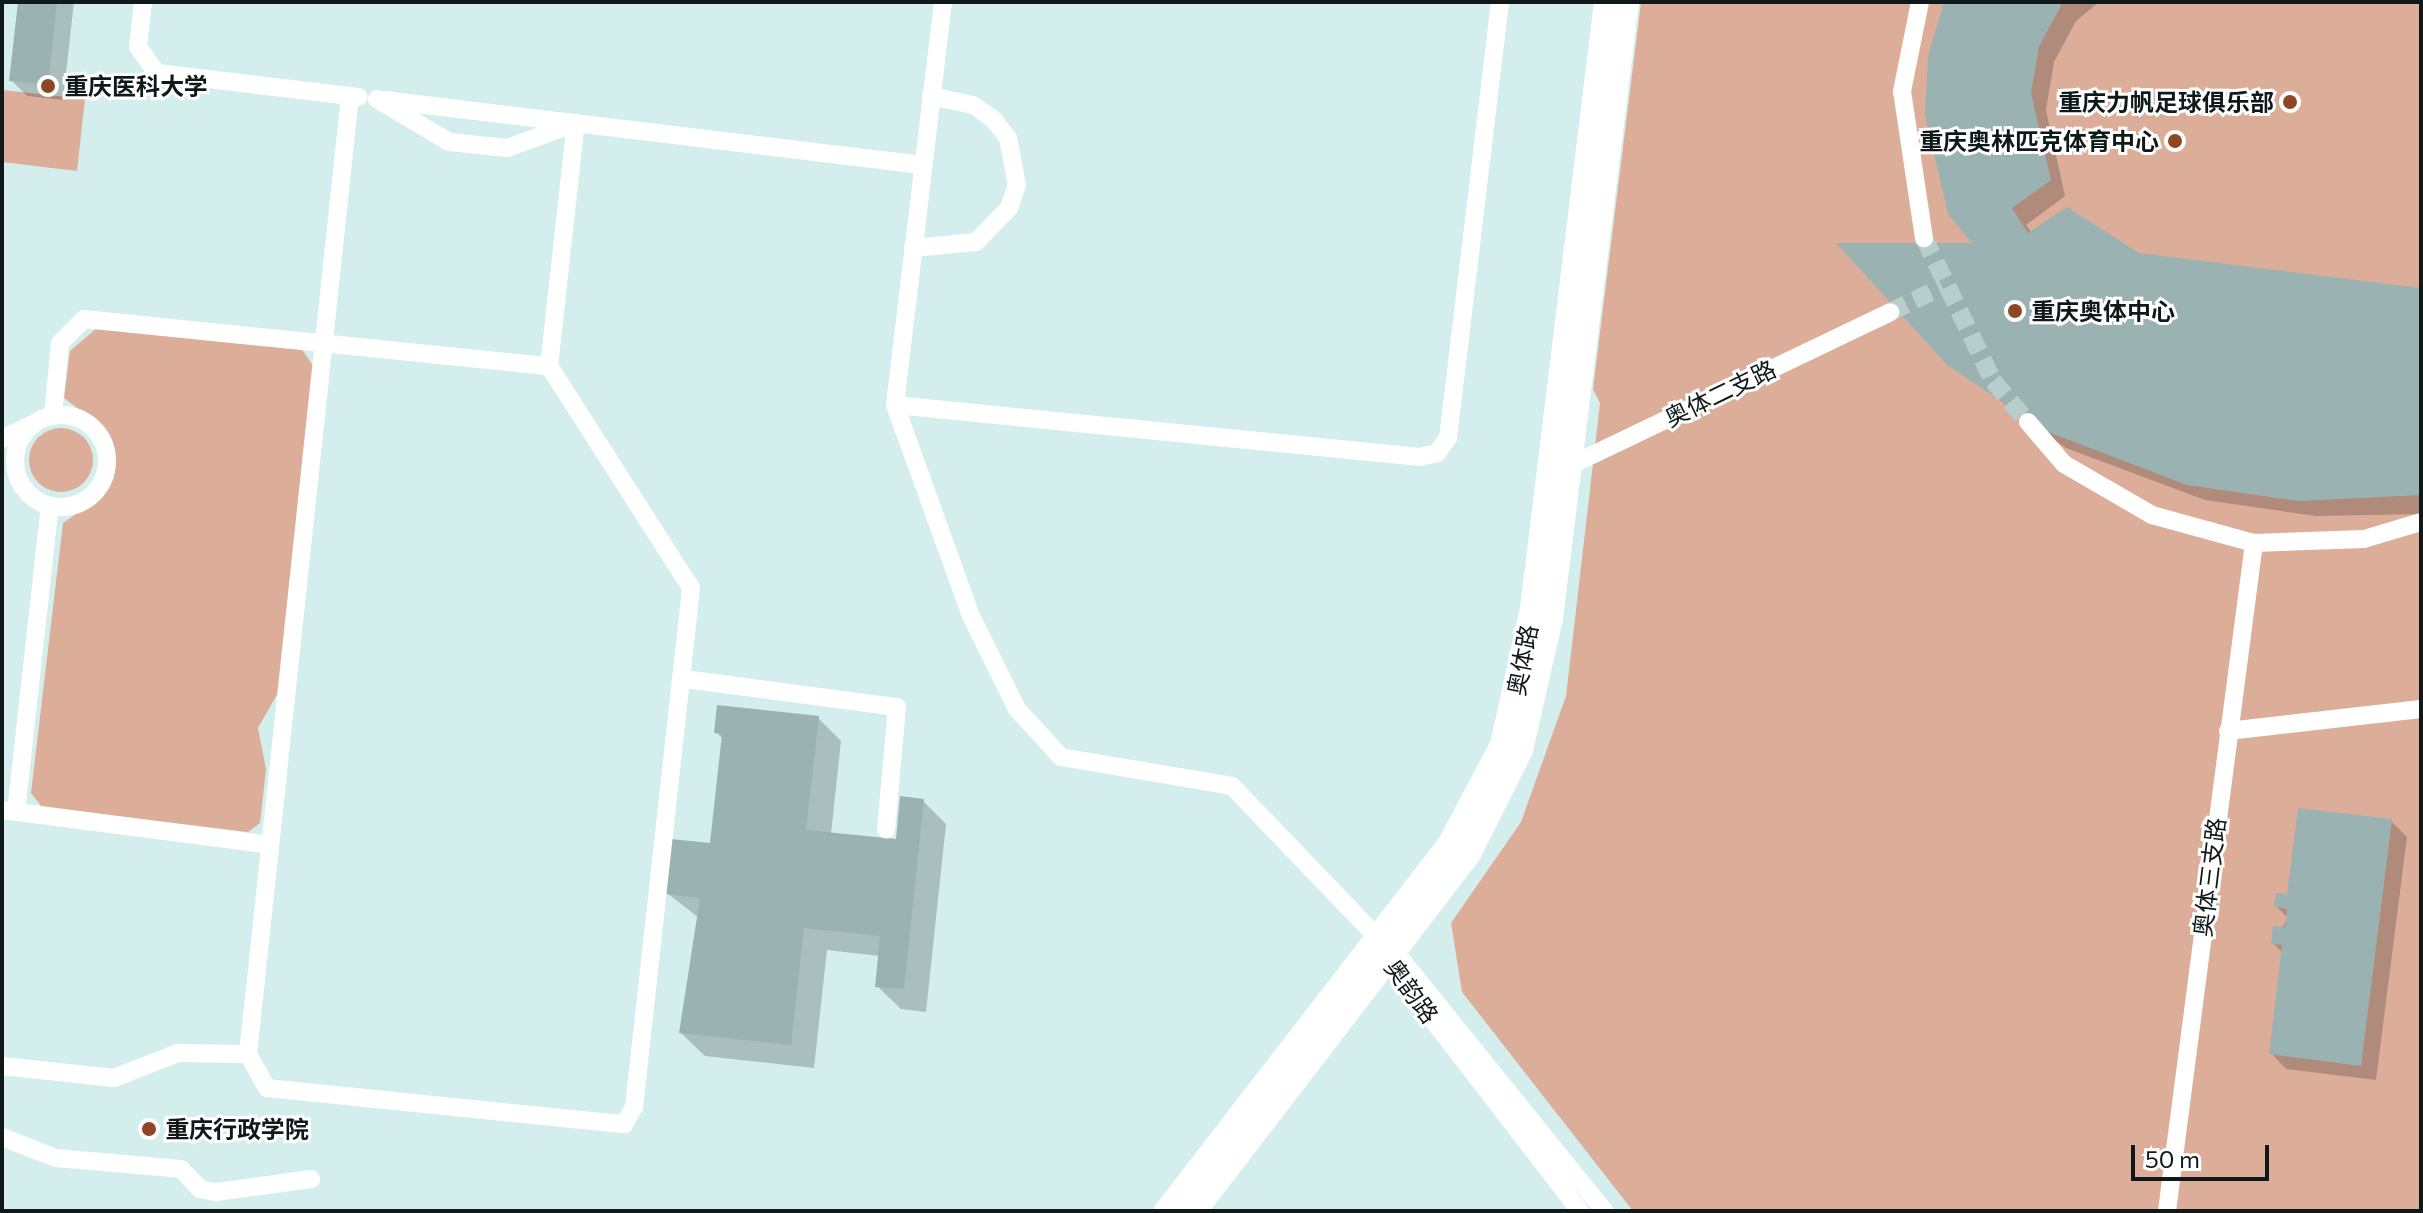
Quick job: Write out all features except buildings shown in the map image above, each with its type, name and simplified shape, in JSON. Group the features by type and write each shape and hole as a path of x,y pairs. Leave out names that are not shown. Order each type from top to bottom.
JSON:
{"main road":[{"name":"奥体路","path":"1166,1211 1469,854 1521,750 1551,618 1560,470 1606,2"},
{"name":"奥体路","path":"1560,470 1627,2"},
{"name":"奥体路","path":"1195,1211 1388,950"}],"street":[{"path":"143,2 138,47 157,73 922,165"},
{"path":"943,2 895,405 971,616 1026,719 1061,757 1232,786 1388,950"},
{"path":"895,405 1420,457 1437,453 1448,438 1500,2"},
{"path":"1920,2 1902,91 1924,238"},
{"path":"350,96 248,1054 267,1088 624,1124 634,1107 684,679 691,588 549,366 576,123"},
{"path":"913,248 976,242 1009,208 1017,185 1008,138 993,119 973,105 931,96"},
{"path":"377,99 449,142 507,148 576,123"},
{"name":"奥体二支路","path":"1560,470 1890,312"},
{"path":"23,487 19,443 46,418 60,343 84,319 324,340 549,366"},
{"path":"2,439 46,418 83,420 108,456 91,497 50,506 2,467"},
{"path":"2028,422 2064,464 2152,515 2254,543 2364,539 2421,522"},
{"path":"50,506 9,811 270,845"},
{"name":"奥体三支路","path":"2167,1211 2254,543"},
{"path":"684,679 897,707 886,830"},
{"path":"2228,731 2421,709"},
{"name":"奥韵路","path":"1388,950 1580,1211"},
{"name":"奥韵路","path":"1388,950 1604,1211"},
{"path":"2,1066 114,1078 178,1053 248,1054"},
{"path":"2,1137 56,1158 181,1169 200,1189 216,1192 311,1179"}],"shaded area":[{"name":"重庆奥体中心","path":"1641,2 2421,2 2421,1211 1633,1211 1462,992 1451,923 1521,822 1566,696 1600,403 1593,389"},
{"path":"2,90 85,99 77,171 2,162"},
{"path":"97,328 301,348 314,367 278,693 258,728 266,769 260,823 248,832 42,807 31,793 63,523 105,494 116,459 106,430 64,398 70,351"},
{"path":"61,428 79,434 87,442 93,460 87,478 79,486 61,492 43,486 35,478 29,460 35,442 43,434"}],"tunnel":[{"path":"1924,238 1993,381 2028,422"},
{"path":"1890,312 1942,287"}],"place":[{"name":"重庆医科大学","path":"48,86"},
{"name":"重庆力帆足球俱乐部","path":"2290,102"},
{"name":"重庆奥林匹克体育中心","path":"2175,141"},
{"name":"重庆奥体中心","path":"2015,311"},
{"name":"重庆行政学院","path":"149,1129"}]}
